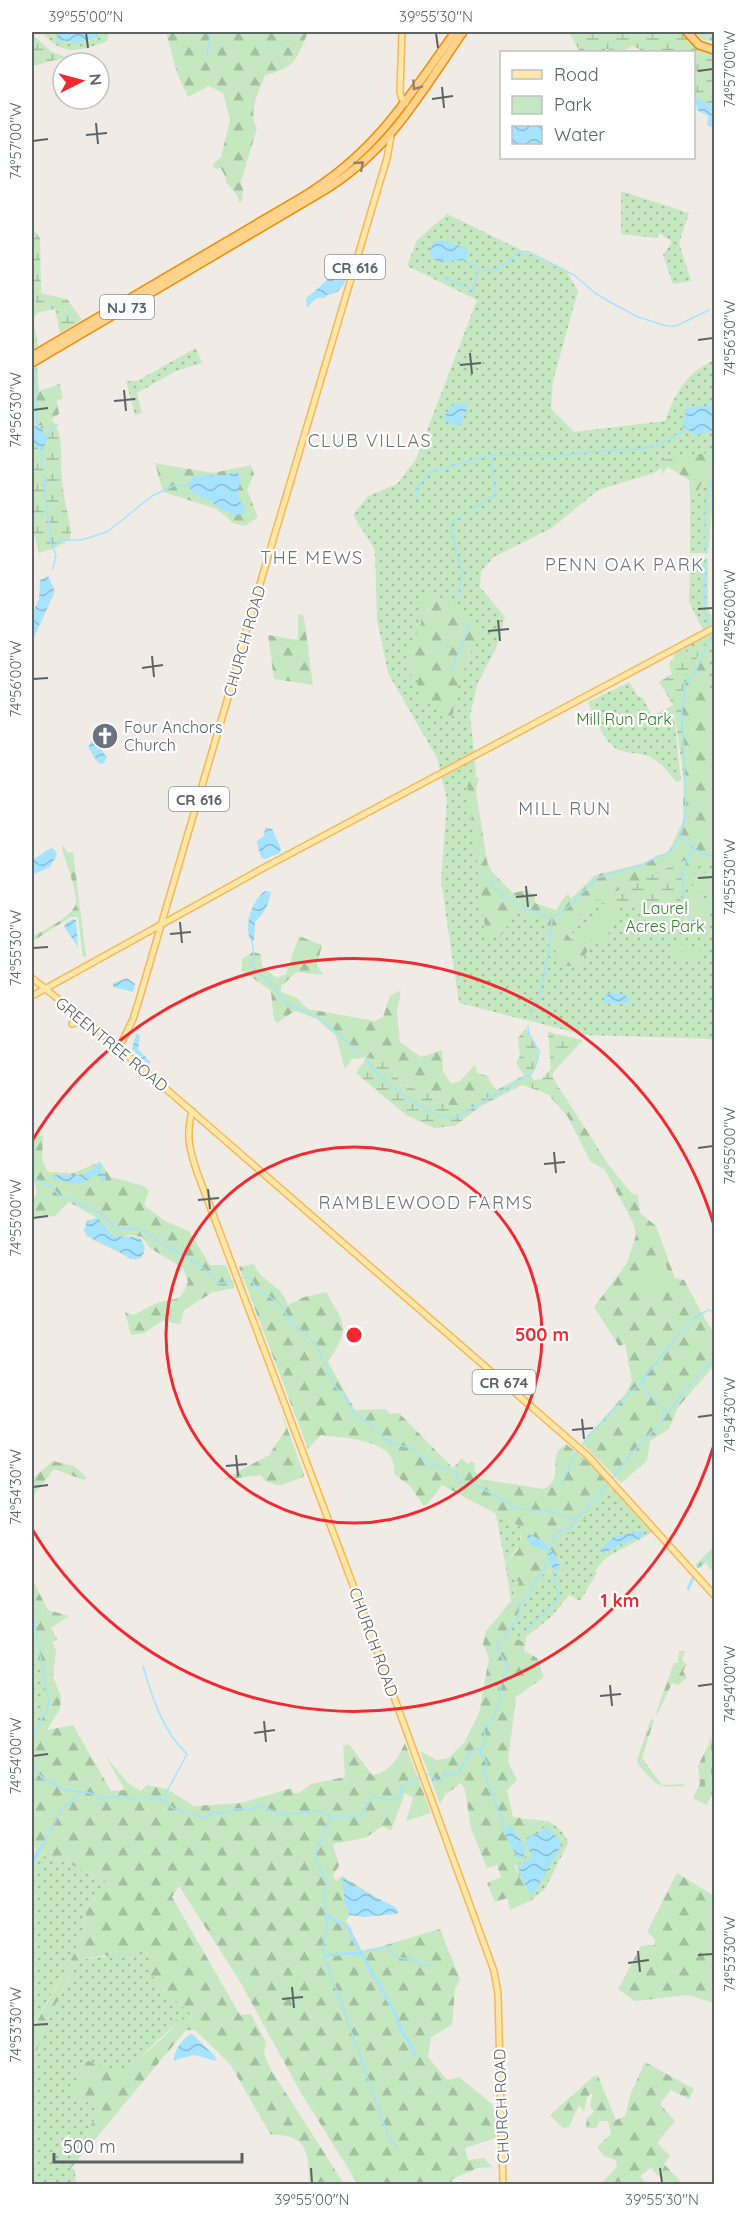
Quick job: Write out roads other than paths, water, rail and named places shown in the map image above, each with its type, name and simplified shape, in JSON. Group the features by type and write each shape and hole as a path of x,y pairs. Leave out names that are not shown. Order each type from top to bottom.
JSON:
{"highway":[{"name":"NJ 73","path":"32,354 321,185 356,159 394,118 455,32"},
{"name":"NJ 73","path":"32,363 357,169 391,136 463,32"},
{"path":"688,32 700,43 714,48"}],"main road":[{"path":"394,118 399,107 402,32"},
{"path":"400,92 402,99 413,107"},
{"name":"CHURCH ROAD","path":"386,128 382,136 382,144 386,163"},
{"name":"CHURCH ROAD","path":"119,1048 133,1019 162,924 248,624 386,163 391,136"},
{"path":"32,996 178,915 714,628"},
{"path":"167,907 170,912 178,915"},
{"name":"GREENTREE ROAD","path":"32,978 192,1111"},
{"path":"72,1024 85,1020"},
{"name":"CHURCH ROAD","path":"192,1111 188,1142 197,1172 359,1601 494,1971 498,1994 503,2184"},
{"name":"CR 674","path":"192,1111 588,1456 714,1595"}],"water":[{"path":"57,32 98,32 98,36 78,43 63,40 58,44"},
{"path":"695,97 714,106 714,128 707,125 708,116 697,110"},
{"path":"442,240 466,248 469,253 465,260 440,262 433,259 431,246"},
{"path":"346,266 349,269 340,290 325,298 316,299 307,308 306,298"},
{"path":"465,403 468,408 460,425 443,420 454,404"},
{"path":"714,405 714,431 696,435 682,426 687,408"},
{"path":"36,425 40,426 48,439 41,451 33,441 33,429"},
{"path":"237,471 241,479 239,498 246,509 242,514 235,515 220,509 211,501 193,493 188,484 194,476 226,475"},
{"path":"48,576 54,588 54,594 32,641 32,613 39,600 40,580"},
{"path":"95,740 107,758 103,764 98,763 88,747"},
{"path":"265,827 272,829 281,848 280,853 265,859 261,857 257,843 264,836"},
{"path":"51,848 57,855 50,867 32,875 32,860"},
{"path":"265,891 271,892 267,905 255,922 252,942 248,922 256,901"},
{"path":"73,919 76,920 78,947 64,927"},
{"path":"127,978 135,984 133,992 113,987 113,983"},
{"path":"611,992 625,995 630,999 629,1003 604,1003 604,997"},
{"path":"136,1034 140,1035 138,1049 150,1062 149,1065 132,1049"},
{"path":"99,1162 103,1165 101,1170 106,1177 105,1182 96,1174 78,1184 52,1179 57,1175 75,1176 86,1173"},
{"path":"98,1218 113,1236 136,1237 142,1240 145,1249 141,1258 130,1259 87,1236 84,1231 87,1223"},
{"path":"644,1532 644,1536 605,1553 599,1551 613,1537"},
{"path":"528,1534 544,1542 552,1550 560,1567 558,1570 554,1570 550,1564 549,1551 531,1546"},
{"path":"508,1826 512,1827 526,1849 523,1855 525,1858 517,1857 504,1832"},
{"path":"548,1828 559,1839 561,1846 531,1895 518,1866 532,1857 526,1843 527,1838"},
{"path":"342,1876 356,1887 395,1907 399,1912 363,1917 350,1915 345,1903"},
{"path":"192,2034 215,2056 216,2061 195,2055 174,2060 180,2045"}],"waterway":[{"path":"207,54 211,32"},
{"path":"464,259 478,270 495,270 517,253 527,251 574,275 595,293 610,302 638,317 667,326 676,326 709,310"},
{"path":"444,278 473,290 478,271"},
{"path":"35,366 37,426"},
{"path":"45,440 52,428 57,425"},
{"path":"418,498 416,488 431,472 490,455 562,456 641,449 658,445 688,429"},
{"path":"41,449 43,469"},
{"path":"474,508 495,495 492,456"},
{"path":"706,553 706,502 714,474"},
{"path":"44,475 46,510 51,530 50,540 56,555 53,569"},
{"path":"52,546 63,540 81,540 107,532 152,496 175,485 189,487"},
{"path":"459,595 463,574 456,553 451,524 463,514"},
{"path":"706,558 704,602 710,627"},
{"path":"451,672 466,633 468,621"},
{"path":"531,1016 532,1007 539,997 549,951 552,919 573,903 596,878 642,865 658,856 665,855 675,845 682,832 686,810 682,710 685,683 695,673 713,633"},
{"path":"680,837 702,854 714,856"},
{"path":"692,848 682,873 683,909 691,923 704,929"},
{"path":"491,880 500,893 508,899 551,919"},
{"path":"252,941 254,956 252,966 275,988 279,996 287,1004 316,1016 344,1038 357,1052"},
{"path":"365,1059 382,1078 419,1106 444,1117 455,1118 532,1073 539,1051 529,1034 528,1026"},
{"path":"32,1177 51,1187 63,1199 73,1199 101,1213 114,1227 145,1231 162,1244 199,1265 218,1284 234,1281"},
{"path":"240,1278 249,1277 257,1288 279,1303 292,1322 317,1345 333,1384 345,1397 354,1414 371,1424 383,1438 394,1444 411,1448 438,1467 453,1470 460,1482 478,1486 518,1509 548,1511 576,1519"},
{"path":"583,1445 587,1437 629,1393 640,1385 643,1378 682,1330 700,1315 709,1310 714,1312"},
{"path":"612,1479 687,1388 714,1360"},
{"path":"644,1378 646,1391 666,1413"},
{"path":"562,1484 572,1459 578,1452"},
{"path":"550,1545 557,1534 570,1527 609,1482"},
{"path":"505,1828 484,1773 487,1763 480,1752 486,1743 484,1728 491,1721 500,1703 500,1689 508,1666 499,1653 497,1645 518,1618 520,1605 529,1595 546,1566 548,1550"},
{"path":"701,1567 714,1552"},
{"path":"527,1629 559,1598 553,1574 554,1569"},
{"path":"688,1589 693,1578"},
{"path":"32,1738 49,1704 34,1621"},
{"path":"143,1666 165,1725 187,1754 163,1799"},
{"path":"426,1774 431,1775 438,1782 445,1774 457,1775 472,1750 481,1748"},
{"path":"32,1764 42,1778 65,1790 90,1793 102,1799 121,1796 156,1798 166,1802 174,1809 204,1818 214,1812 223,1813 260,1806 283,1815 319,1811 331,1816 361,1816 365,1806 374,1797 396,1800 400,1797 401,1787 420,1777"},
{"path":"40,1849 60,1809 71,1803 80,1793"},
{"path":"331,1817 316,1851 317,1862 328,1883 323,1893 327,1925 324,1955 388,2135 396,2146"},
{"path":"32,1864 40,1849"},
{"path":"326,1915 349,1928 415,2054"},
{"path":"361,1953 388,1947 394,1957 414,1960 424,1966 431,1965"},
{"path":"324,1955 361,1953"}],"place":[{"name":"Four Anchors Church","path":"105,736"}],"district":[{"name":"CLUB VILLAS","path":"370,440"},
{"name":"THE MEWS","path":"312,557"},
{"name":"PENN OAK PARK","path":"625,564"},
{"name":"MILL RUN","path":"565,808"},
{"name":"RAMBLEWOOD FARMS","path":"426,1202"}],"park label":[{"name":"Mill Run Park","path":"624,719"},
{"name":"Laurel Acres Park","path":"665,917"}]}
